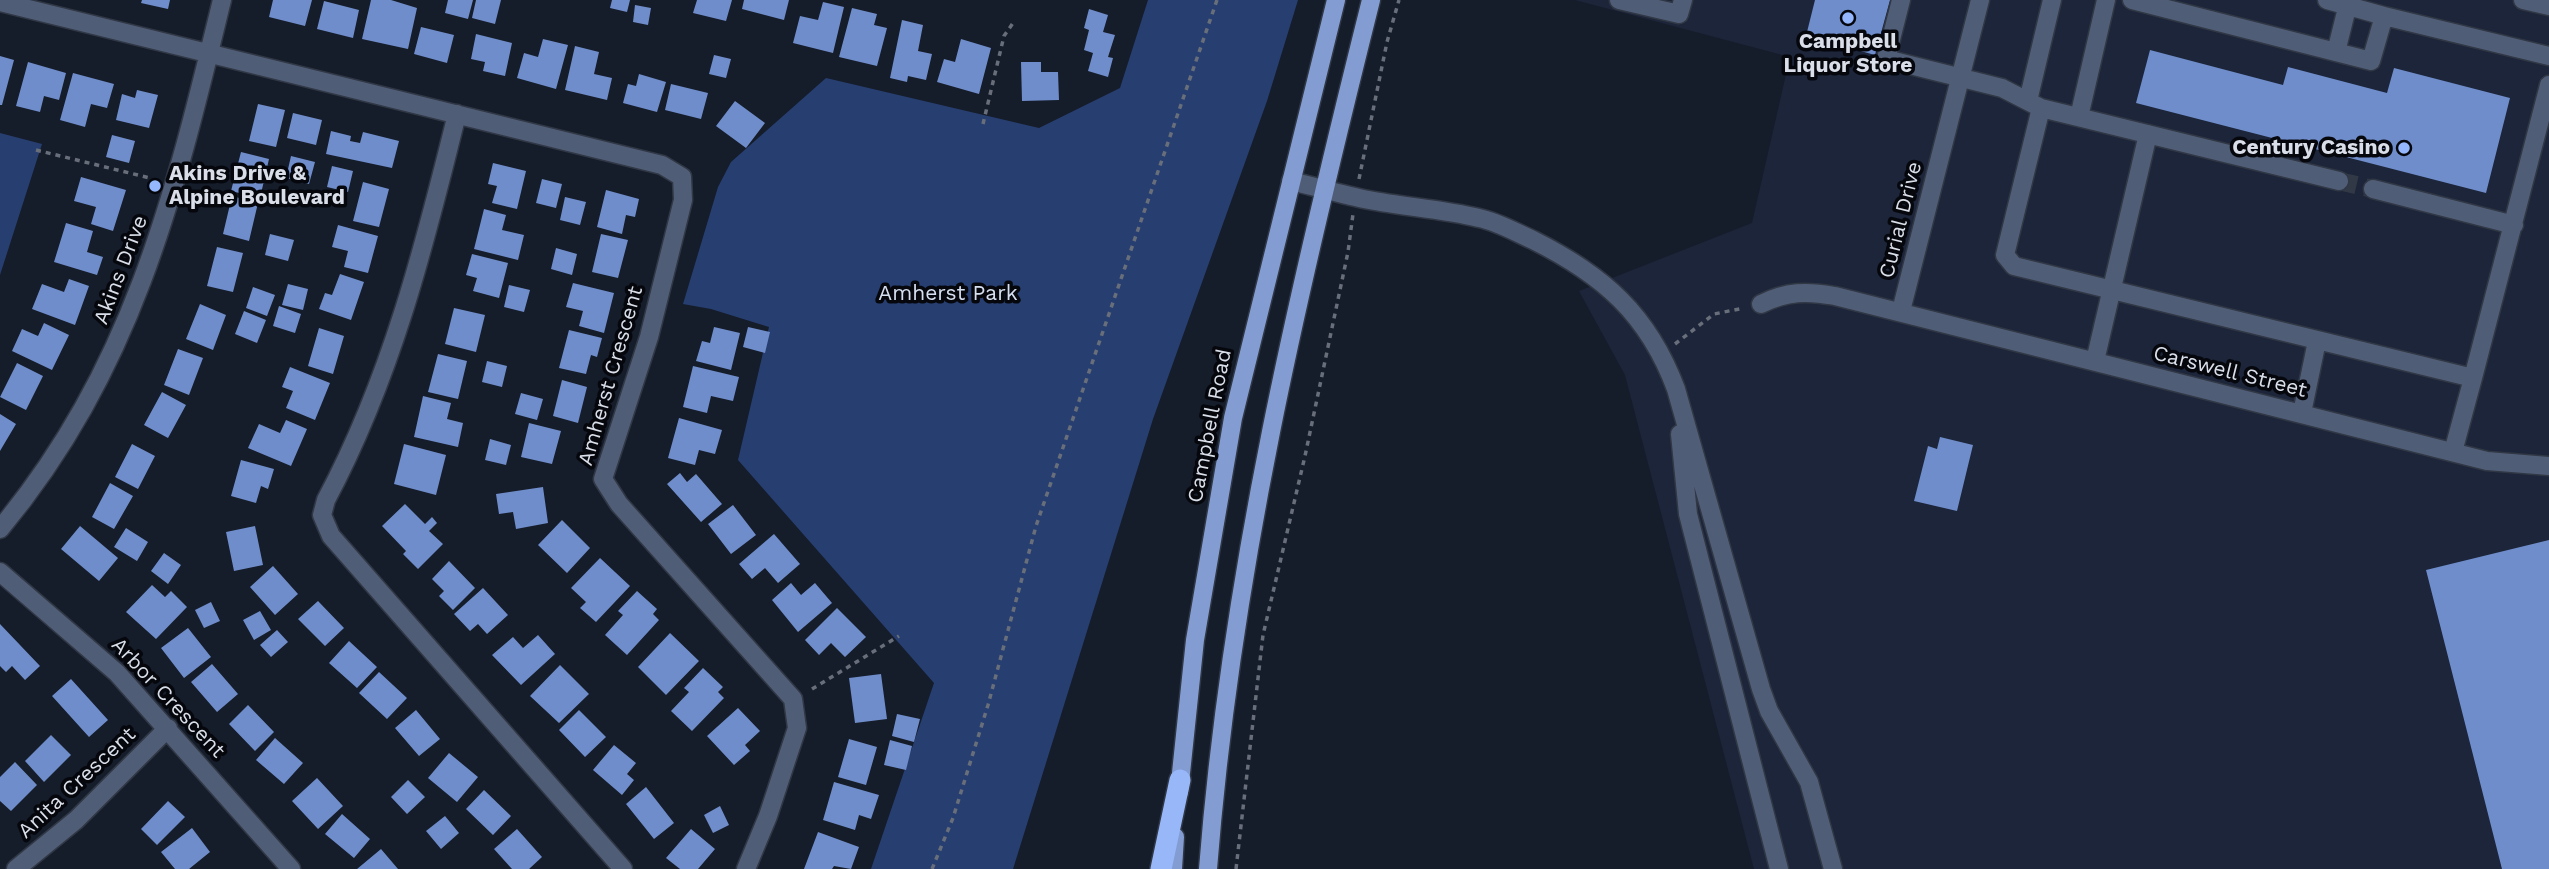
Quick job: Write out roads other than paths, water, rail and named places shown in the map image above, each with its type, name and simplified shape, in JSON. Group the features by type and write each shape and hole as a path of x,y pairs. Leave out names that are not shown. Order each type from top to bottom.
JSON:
{"highway":[{"path":"1161,869 1180,780"}],"main road":[{"name":"Campbell Road","path":"1173,869 1195,640 1233,418 1336,0"},
{"path":"1208,869 1226,692 1255,507 1273,413 1324,189 1371,0"}],"street":[{"name":"Akins Drive","path":"0,529 68,435 131,312 169,207 222,0"},
{"path":"1619,0 1679,14 1683,0"},
{"path":"1900,0 1886,60 2002,88 2034,104 2078,117 2339,181"},
{"name":"Curial Drive","path":"1761,304 1779,295 1806,291 1901,311 1980,0"},
{"path":"2052,0 2005,254 2014,266 2111,292 2473,378"},
{"path":"2078,117 2106,0"},
{"path":"2132,0 2371,61 2384,16"},
{"path":"2327,0 2349,2 2384,16 2549,55"},
{"path":"2523,0 2549,6"},
{"name":"Amherst Crescent","path":"0,2 662,165 682,177 682,200 649,337 603,479 611,495 783,688 797,709 797,728 768,816 746,869"},
{"path":"2336,52 2349,2"},
{"path":"2452,452 2549,85"},
{"path":"457,114 401,326 370,408 326,500 322,515 331,536 623,869"},
{"path":"2095,360 2148,134"},
{"path":"1291,181 1481,218 1535,241 1613,290 1630,307 1662,354 1676,389 1761,689 1769,711 1809,782 1833,869"},
{"path":"2373,189 2514,225"},
{"name":"Carswell Street","path":"1901,311 2452,452 2514,465 2549,466"},
{"path":"2302,414 2317,341"},
{"path":"1676,389 1688,514 1779,869"},
{"name":"Arbor Crescent","path":"0,572 102,658 291,869"},
{"name":"Anita Crescent","path":"16,869 76,820 168,729"}],"tunnel":[{"path":"2339,181 2373,189"}],"place":[{"name":"Campbell Liquor Store","path":"1848,18"},
{"name":"Century Casino","path":"2404,148"},
{"name":"Akins Drive & Alpine Boulevard","path":"155,186"}],"park label":[{"name":"Amherst Park","path":"948,294"}]}
